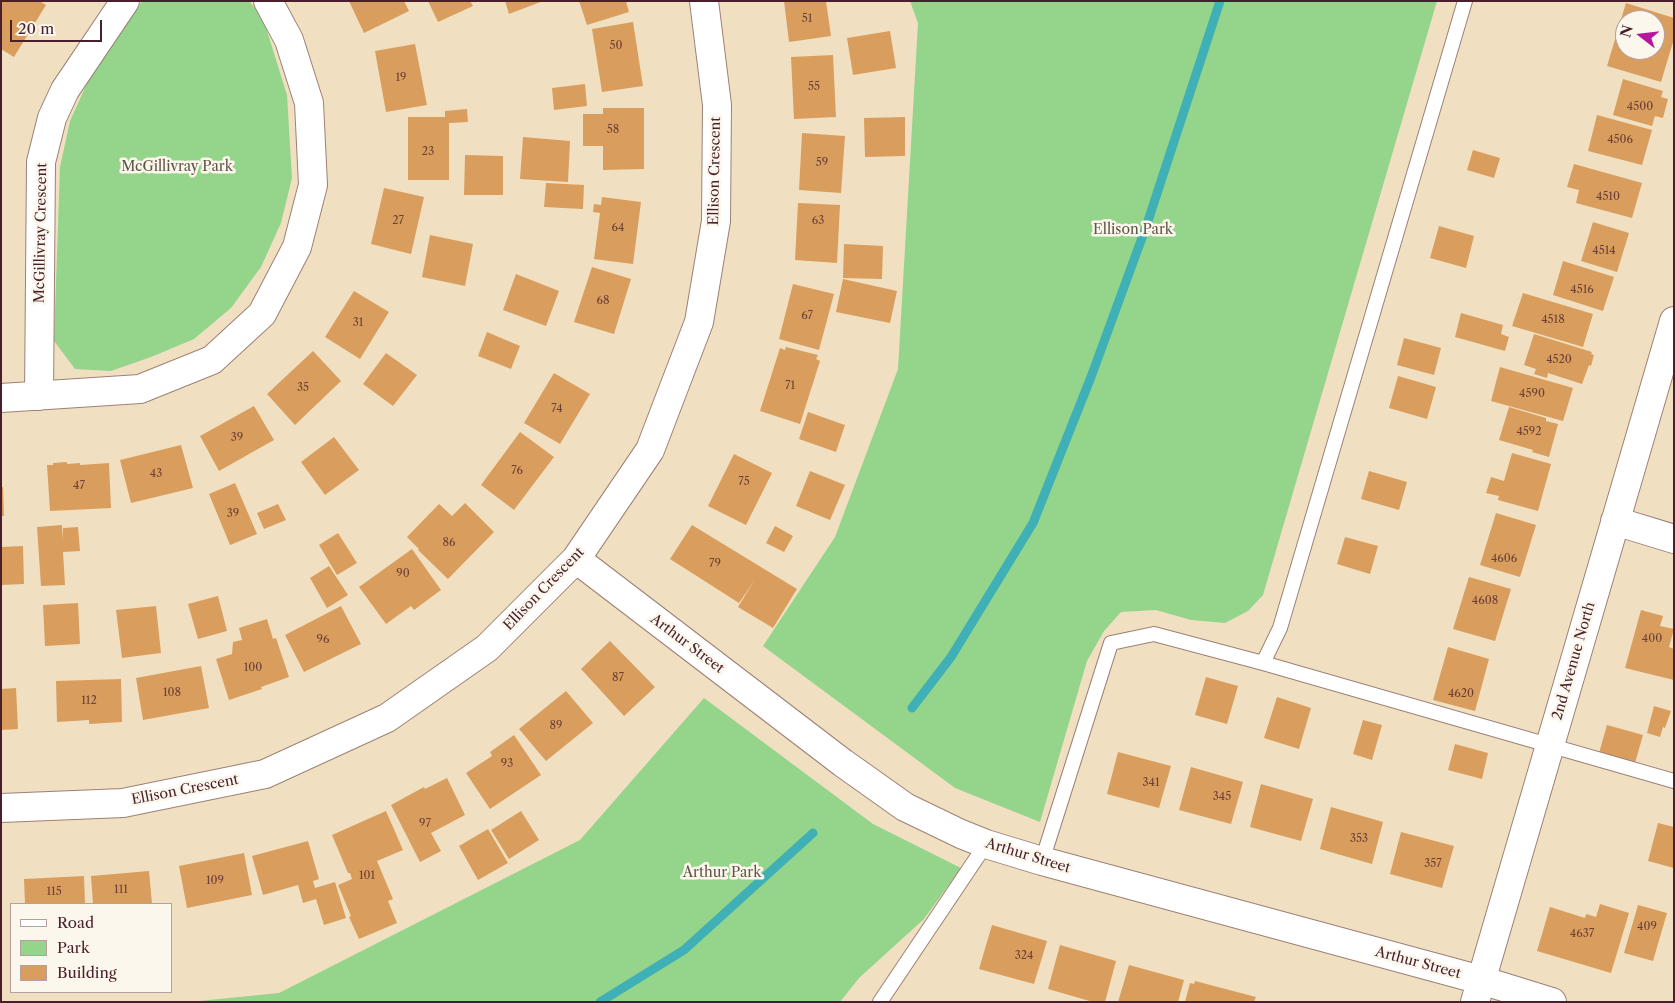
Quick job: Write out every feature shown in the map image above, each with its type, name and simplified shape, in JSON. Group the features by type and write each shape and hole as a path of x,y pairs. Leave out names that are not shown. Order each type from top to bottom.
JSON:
{"street":[{"name":"McGillivray Crescent","path":"38,396 41,162 52,118 65,90 124,1"},
{"path":"1,398 140,389 212,360 262,314 297,247 313,185 309,103 289,40 268,1"},
{"name":"Ellison Crescent","path":"1,808 123,803 265,774 378,722 487,648 576,559 650,450 699,322 716,221 717,105 704,1"},
{"name":"2nd Avenue North","path":"1478,991 1674,321"},
{"path":"1615,521 1674,539"},
{"name":"Arthur Street","path":"576,559 843,762 906,807 961,834 1042,862 1478,991 1552,1002"}],"lane":[{"path":"1264,663 1280,628 1465,1"},
{"path":"1042,862 1111,643 1154,634 1264,663 1674,780"},
{"path":"880,1002 986,844"}],"green space":[{"name":"McGillivray Park","path":"142,1 249,1 263,18 287,95 292,178 281,223 261,267 231,308 194,339 151,357 111,371 75,369 54,341 60,167 70,121 88,81"},
{"name":"Ellison Park","path":"910,1 1437,1 1263,595 1248,611 1225,623 1191,620 1156,610 1121,612 1104,631 1087,661 1040,822 955,788 763,646 835,537 898,369 918,23"},
{"name":"Arthur Park","path":"704,698 873,824 961,868 924,919 859,978 840,1002 189,1002 279,993 580,840"}],"building":[{"path":"1,1 39,1 46,5 14,57 1,49"},
{"path":"349,1 404,1 409,11 364,33"},
{"path":"428,1 470,1 473,6 438,22"},
{"path":"505,1 543,1 509,14"},
{"path":"579,1 626,1 629,12 587,25"},
{"path":"784,1 826,1 831,36 789,42"},
{"path":"1626,3 1648,10 1624,10"},
{"path":"1665,15 1674,18 1674,39 1661,82 1607,66 1615,39 1615,60 1665,60"},
{"path":"633,22 643,86 602,92 592,29"},
{"path":"890,31 896,68 853,75 847,38"},
{"path":"415,44 427,105 386,112 375,51"},
{"path":"833,55 836,117 794,119 791,57"},
{"path":"1623,79 1663,91 1661,97 1668,99 1663,118 1655,116 1652,126 1613,115"},
{"path":"585,84 587,106 554,110 552,88"},
{"path":"603,108 644,108 644,169 603,170 603,146 583,146 583,114 603,114"},
{"path":"467,109 468,122 449,123 449,180 408,180 408,117 445,117 445,111"},
{"path":"1597,115 1652,130 1642,165 1588,151"},
{"path":"905,117 905,156 865,157 864,118"},
{"path":"802,133 845,136 841,193 799,190"},
{"path":"523,137 570,141 568,182 520,179"},
{"path":"1473,150 1500,158 1494,178 1467,170"},
{"path":"465,155 503,156 503,195 464,195"},
{"path":"1574,164 1642,183 1632,218 1576,203 1579,190 1567,187"},
{"path":"546,183 584,185 583,209 544,207"},
{"path":"384,188 424,197 411,254 371,244"},
{"path":"602,197 641,202 633,264 594,259 600,213 593,212 594,204 601,205"},
{"path":"798,203 840,205 837,263 795,260"},
{"path":"1593,222 1629,233 1617,272 1581,261"},
{"path":"1439,226 1474,236 1466,268 1430,258"},
{"path":"430,235 473,244 465,286 422,277"},
{"path":"844,244 883,246 882,279 843,278"},
{"path":"1563,261 1614,277 1603,311 1553,295"},
{"path":"592,267 631,279 614,334 574,322"},
{"path":"516,274 559,291 546,326 503,310"},
{"path":"843,279 897,291 890,323 836,312"},
{"path":"793,284 834,294 819,350 779,339"},
{"path":"354,291 389,312 360,359 325,337"},
{"path":"1523,293 1593,314 1583,347 1512,326"},
{"path":"1461,313 1503,325 1501,334 1509,337 1505,351 1455,337"},
{"path":"487,332 520,346 511,369 478,356"},
{"path":"1534,334 1592,352 1591,354 1594,355 1591,366 1589,365 1582,384 1548,373 1547,378 1534,374 1536,369 1524,365"},
{"path":"1404,338 1441,348 1434,375 1397,365"},
{"path":"786,347 818,355 816,359 820,361 800,424 760,411 780,348 785,350"},
{"path":"313,351 341,381 295,425 267,394"},
{"path":"386,353 417,375 393,406 363,384"},
{"path":"1500,367 1573,388 1563,421 1491,401"},
{"path":"554,373 590,394 560,444 524,423"},
{"path":"1398,376 1436,387 1427,419 1389,408"},
{"path":"254,406 274,440 219,471 200,436"},
{"path":"1509,407 1546,418 1546,421 1558,424 1549,457 1499,440"},
{"path":"808,412 845,425 836,452 799,439"},
{"path":"520,432 554,457 514,510 481,485"},
{"path":"334,437 359,470 325,495 301,462"},
{"path":"181,445 193,488 131,503 120,460"},
{"path":"1512,453 1551,464 1538,511 1498,500 1499,496 1486,493 1491,477 1504,481"},
{"path":"734,454 772,473 746,525 708,506"},
{"path":"67,462 67,464 80,463 80,465 109,463 111,508 50,511 47,465"},
{"path":"810,471 845,485 830,520 796,506"},
{"path":"1369,471 1407,482 1399,510 1361,499"},
{"path":"235,483 257,534 230,545 209,494"},
{"path":"1,487 3,487 4,516 1,516"},
{"path":"465,503 494,532 448,579 407,537 439,504 452,516"},
{"path":"278,504 286,520 264,529 257,513"},
{"path":"1496,513 1536,525 1520,577 1480,565"},
{"path":"62,525 62,540 63,528 78,527 80,551 63,552 65,585 41,586 37,527"},
{"path":"692,525 797,589 773,628 738,607 754,581 739,603 670,559"},
{"path":"775,526 793,536 784,552 766,543"},
{"path":"338,533 357,563 337,575 319,545"},
{"path":"1345,537 1378,546 1370,574 1337,564"},
{"path":"23,546 24,584 1,585 1,547"},
{"path":"412,549 441,590 414,610 411,606 386,624 359,587"},
{"path":"329,566 348,595 327,608 310,578"},
{"path":"1469,577 1511,589 1495,641 1453,629"},
{"path":"218,596 227,631 198,639 188,604"},
{"path":"78,603 80,644 45,646 43,605"},
{"path":"156,606 161,653 122,658 116,610"},
{"path":"341,606 361,644 304,672 285,635"},
{"path":"1641,610 1663,616 1660,626 1674,629 1669,647 1674,649 1674,680 1625,668"},
{"path":"267,619 273,639 276,638 289,677 261,687 262,689 229,700 216,659 232,654 233,642 242,640 239,628"},
{"path":"610,641 655,687 624,716 581,669"},
{"path":"1448,647 1489,659 1475,711 1433,700"},
{"path":"201,666 209,708 143,720 136,678"},
{"path":"1206,677 1238,686 1227,724 1195,715"},
{"path":"121,679 122,722 89,724 89,720 57,722 56,681"},
{"path":"16,688 18,729 1,730 1,689"},
{"path":"566,691 593,723 546,761 519,729"},
{"path":"1277,697 1311,708 1299,749 1264,738"},
{"path":"1654,706 1671,711 1660,737 1647,733"},
{"path":"1363,720 1382,725 1372,760 1353,754"},
{"path":"1607,725 1643,735 1635,763 1599,753"},
{"path":"514,735 541,775 490,809 466,773 492,756 490,752"},
{"path":"1455,744 1488,753 1482,779 1448,770"},
{"path":"1118,752 1171,766 1159,808 1107,794"},
{"path":"1191,767 1243,782 1231,824 1179,810"},
{"path":"447,778 465,815 431,833 441,851 420,862 391,805 424,787 425,789"},
{"path":"1261,784 1313,799 1301,841 1250,827"},
{"path":"1331,807 1383,822 1372,864 1320,849"},
{"path":"386,811 403,850 377,861 393,899 388,901 397,923 359,939 338,885 352,879 332,835"},
{"path":"521,811 539,840 509,859 491,830"},
{"path":"1658,823 1674,827 1674,868 1648,861"},
{"path":"488,829 508,863 478,880 459,846"},
{"path":"1401,832 1454,846 1442,888 1390,874"},
{"path":"308,841 319,879 313,881 315,888 335,882 346,918 324,925 316,899 303,903 298,885 263,895 252,856"},
{"path":"244,853 252,895 187,908 179,866"},
{"path":"149,871 152,903 93,903 91,876"},
{"path":"84,876 85,903 25,903 24,879"},
{"path":"1600,904 1629,913 1611,973 1537,951 1550,907 1585,918 1586,914 1596,917"},
{"path":"1638,905 1667,913 1653,961 1624,953"},
{"path":"992,925 1047,941 1034,984 979,969"},
{"path":"1060,945 1116,961 1105,1002 1093,1002 1048,989"},
{"path":"1129,965 1184,980 1178,1002 1118,1002"},
{"path":"1195,981 1256,997 1254,1002 1185,1002 1190,983 1194,984"}],"waterway":[{"path":"912,708 951,657 1033,523 1091,377 1146,227 1220,1"},
{"path":"600,1002 684,950 813,833"}]}
